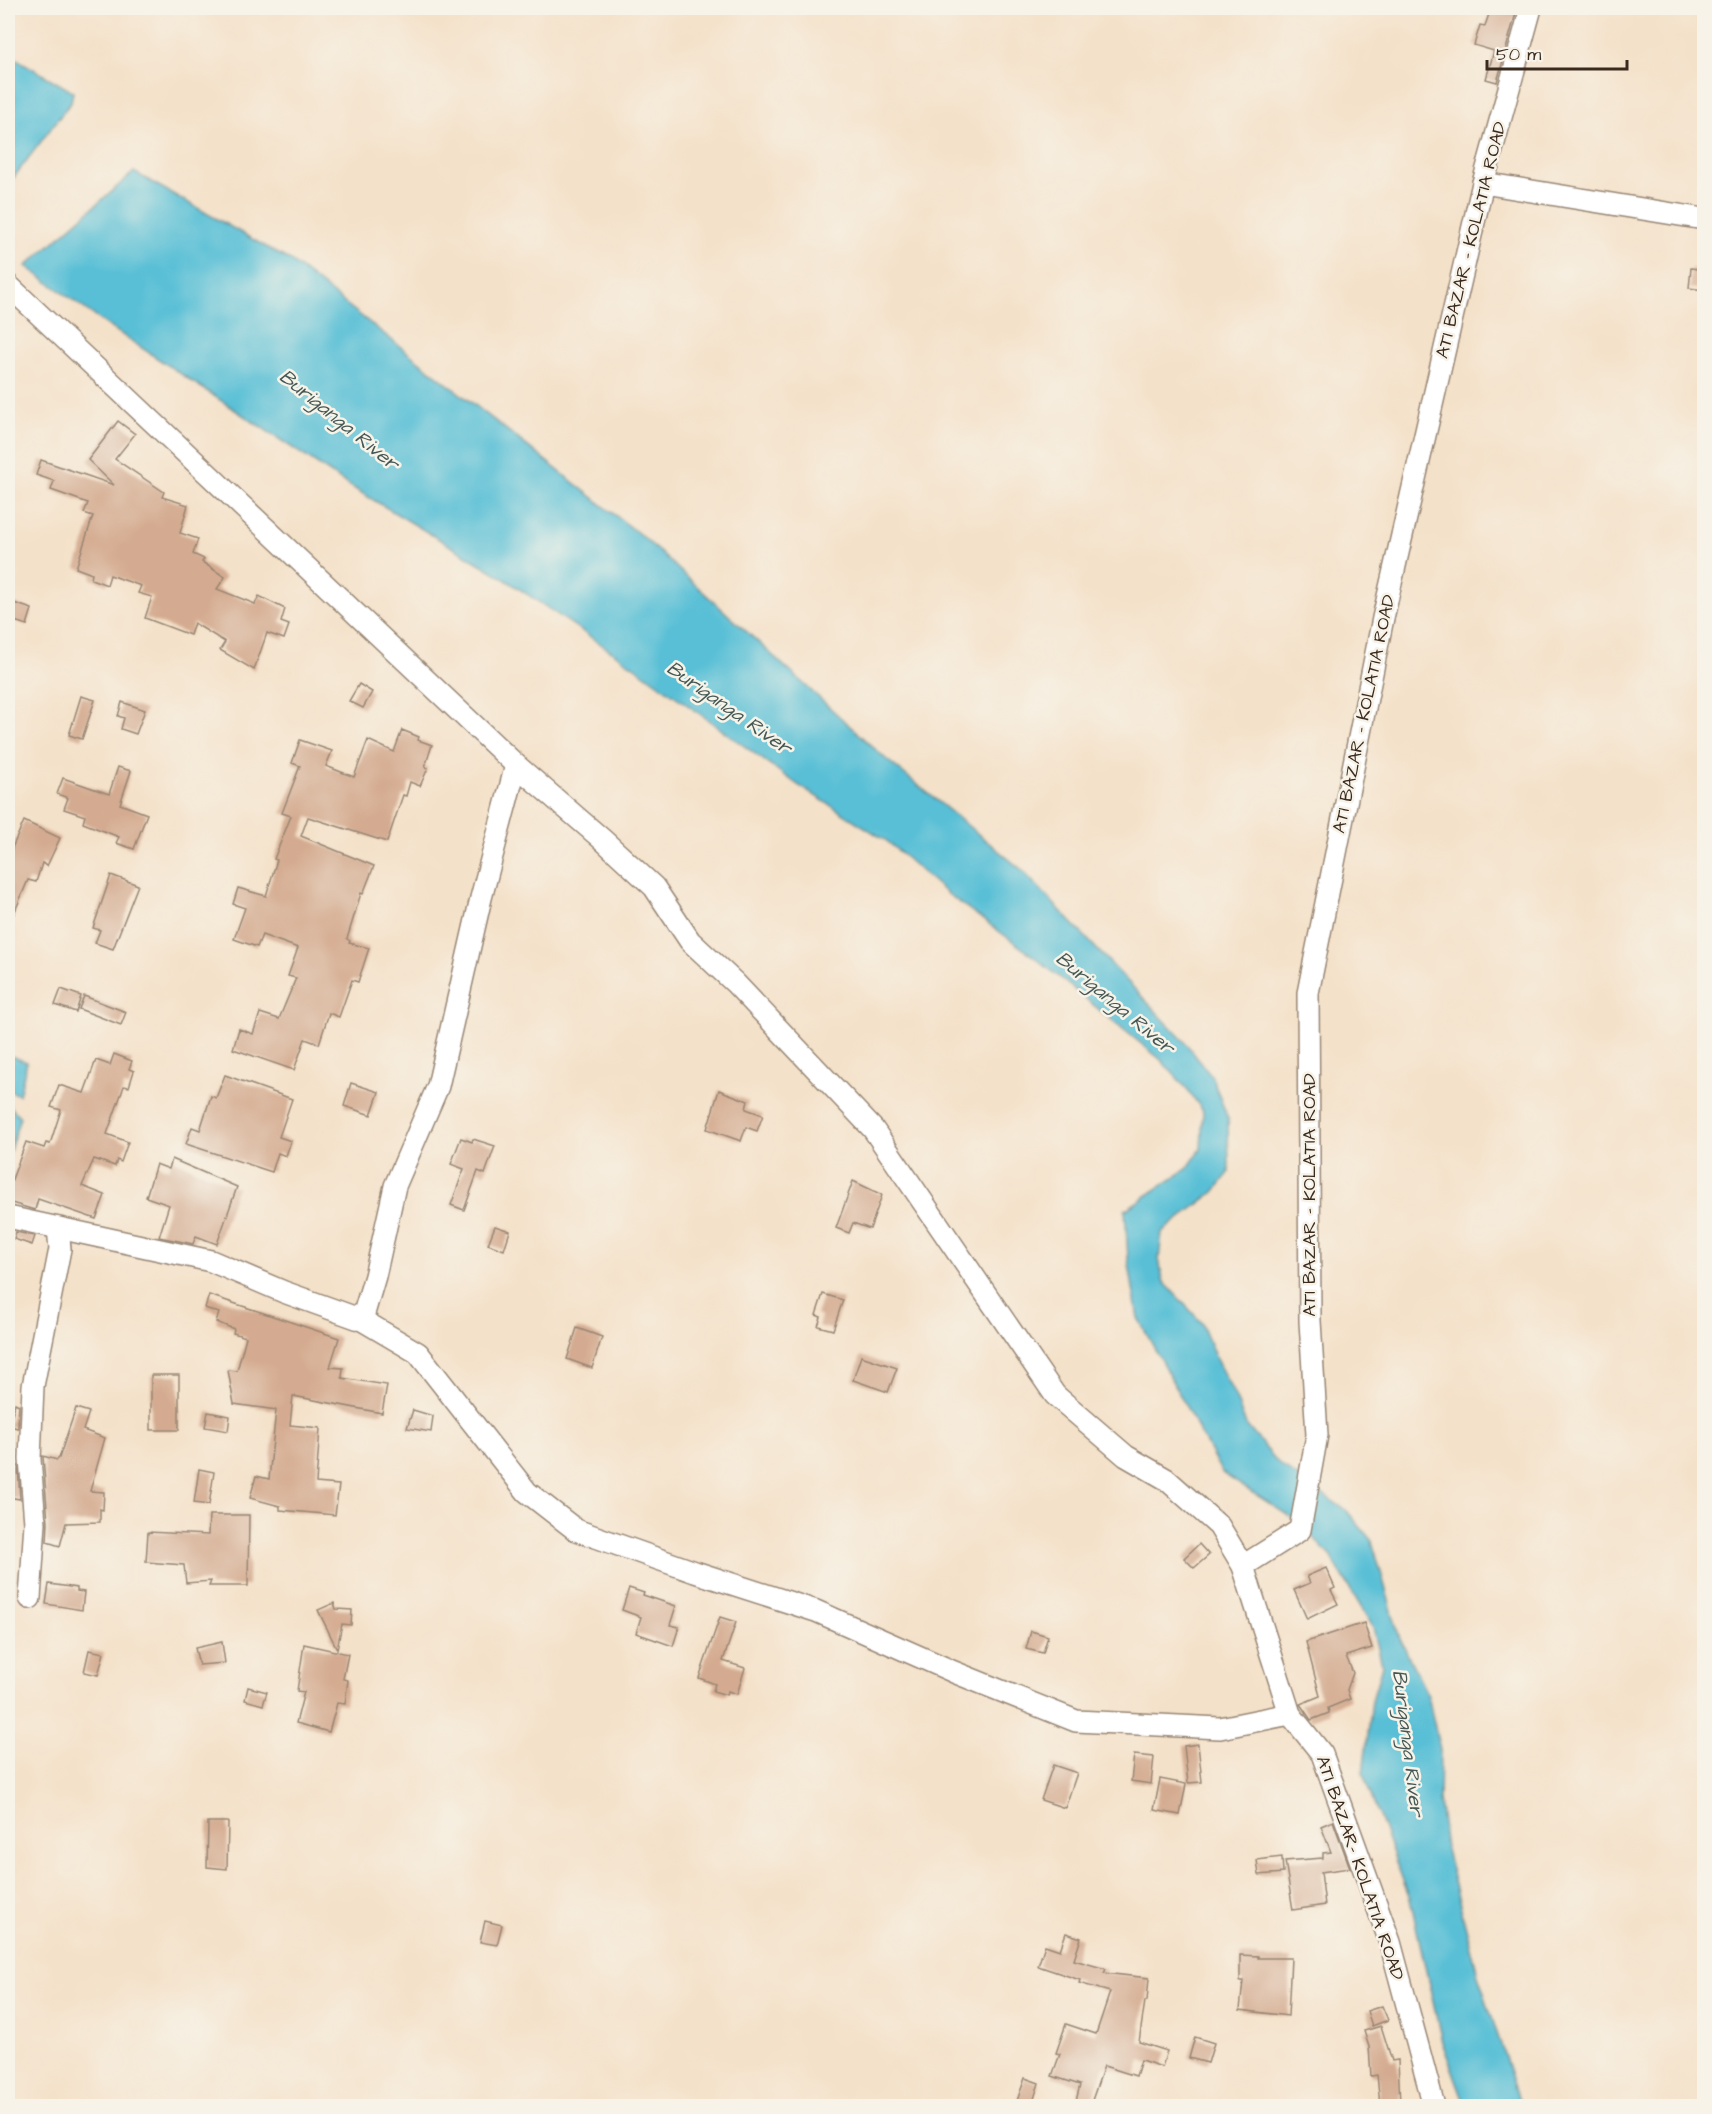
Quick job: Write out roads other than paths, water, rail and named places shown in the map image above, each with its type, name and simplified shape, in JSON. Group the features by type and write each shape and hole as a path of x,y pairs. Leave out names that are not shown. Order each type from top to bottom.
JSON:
{"street":[{"name":"ATI BAZAR - KOLATIA ROAD","path":"1243,1566 1300,1530 1317,1435 1310,1321 1308,993 1383,618 1483,183 1531,8"},
{"path":"1483,183 1704,219"},
{"name":"ATI BAZAR- KOLATIA ROAD","path":"8,285 516,765 654,887 690,941 735,983 873,1129 1055,1395 1126,1456 1166,1479 1219,1526 1243,1566 1290,1714 1323,1754 1390,1942 1434,2106"},
{"path":"362,1320 375,1276 395,1186 438,1086 481,898 516,765"},
{"path":"8,1217 211,1261 284,1292 362,1320 418,1353 527,1492 576,1530 816,1611 954,1672 1076,1721 1220,1728 1290,1714"},
{"path":"30,1598 35,1523 30,1459 33,1386 60,1250 58,1228"}],"water":[{"path":"8,54 73,92 71,102 8,185"},
{"name":"Buriganga River","path":"134,172 291,261 643,537 886,759 1021,869 1184,1041 1212,1077 1228,1119 1229,1173 1214,1192 1162,1232 1159,1259 1163,1281 1201,1322 1246,1425 1280,1465 1347,1511 1372,1541 1400,1639 1428,1696 1440,1750 1439,1799 1444,1842 1478,1975 1521,2106 1466,2106 1442,2042 1410,1899 1363,1774 1372,1701 1382,1665 1373,1627 1331,1557 1300,1523 1222,1473 1138,1318 1128,1259 1125,1210 1187,1169 1201,1149 1203,1111 1188,1090 1160,1059 1033,956 945,892 887,841 798,785 635,667 494,572 350,486 107,325 26,266"},
{"path":"8,1055 27,1062 19,1095 8,1090"},
{"path":"8,1104 20,1117 8,1157"}]}
